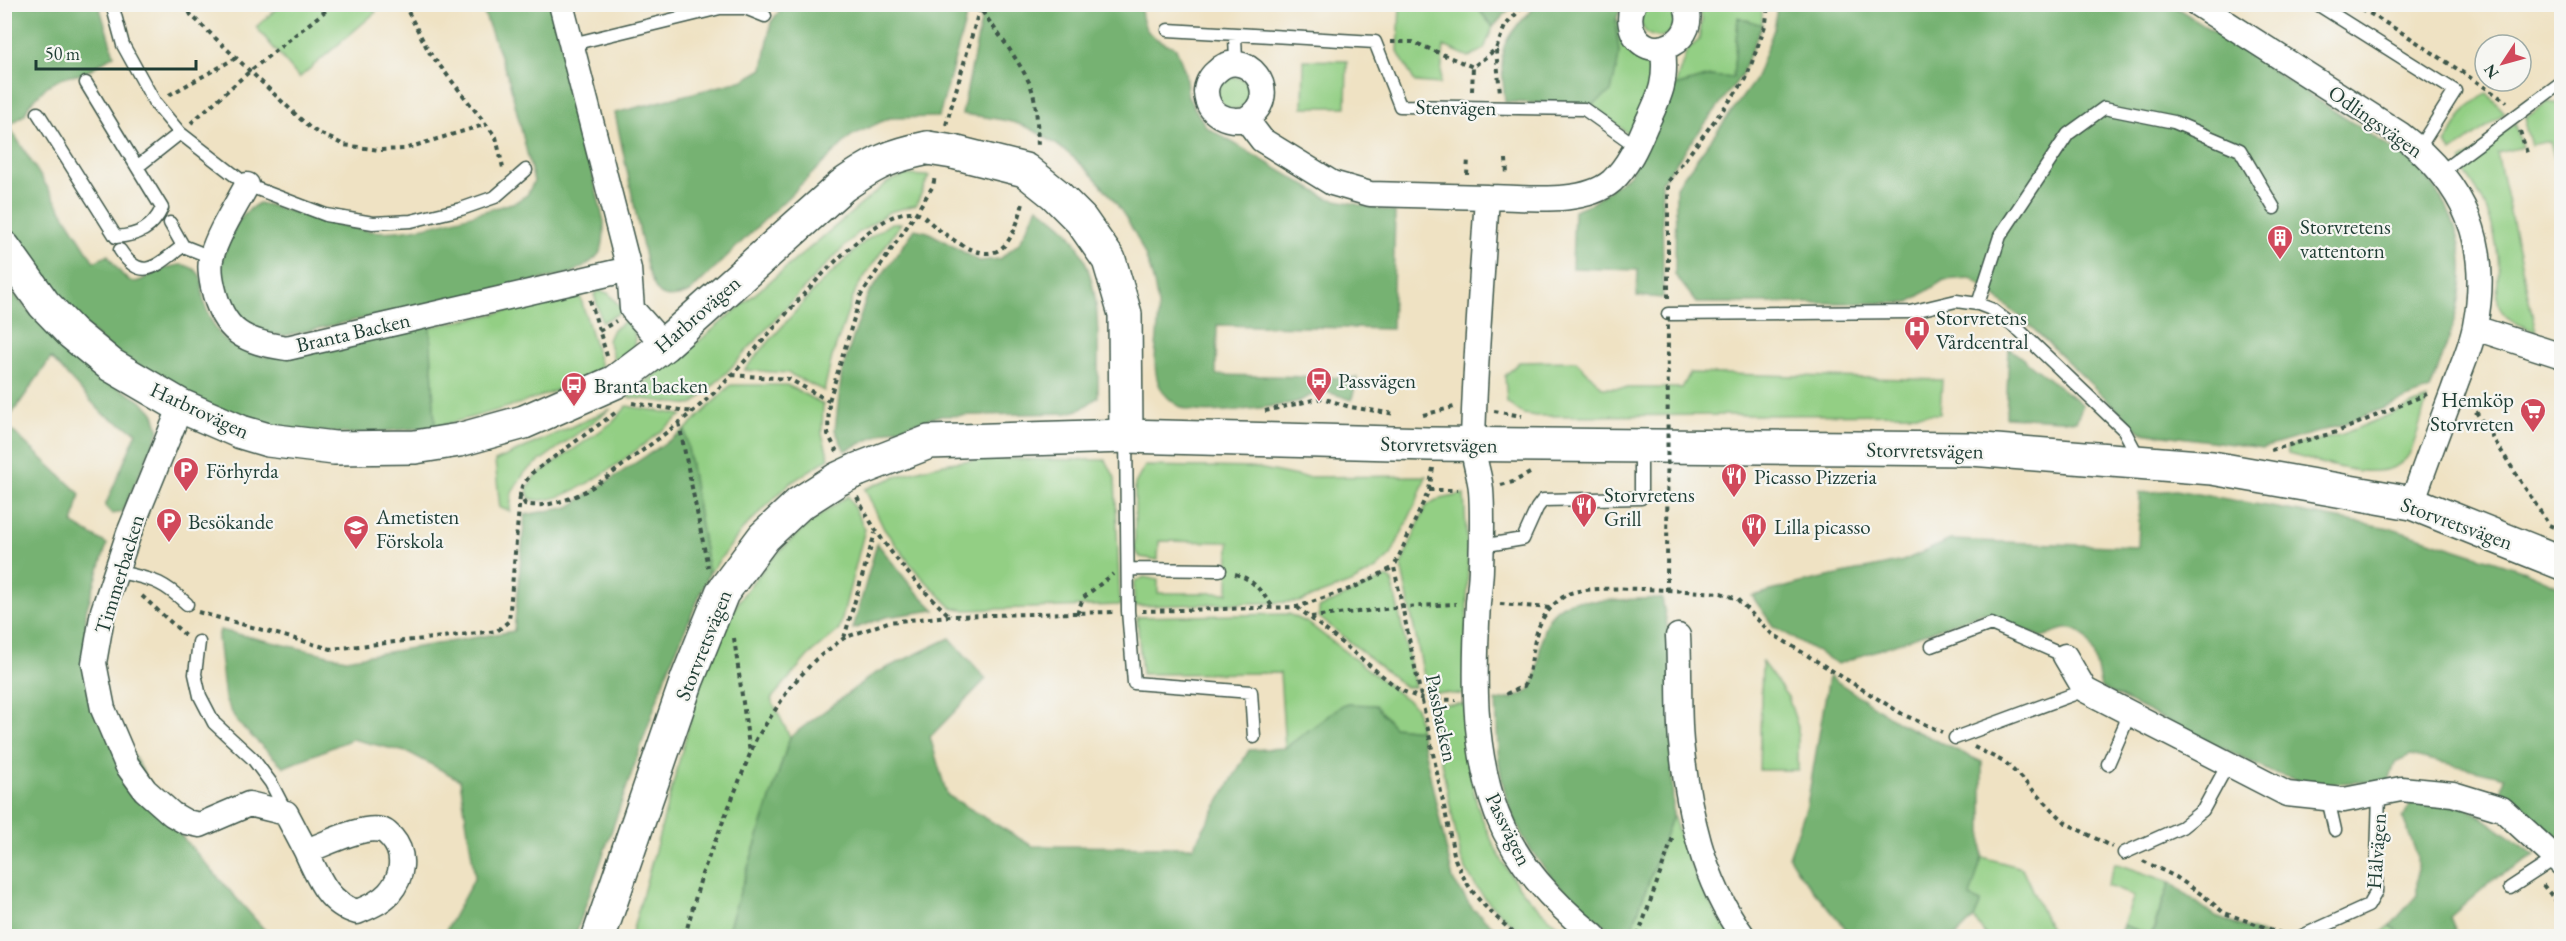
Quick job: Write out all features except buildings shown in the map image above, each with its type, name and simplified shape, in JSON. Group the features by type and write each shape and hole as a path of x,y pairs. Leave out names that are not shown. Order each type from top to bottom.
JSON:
{"street":[{"path":"561,4 629,269 632,309 664,345"},
{"path":"1634,4 1630,20 1635,36 1649,46 1663,48 1673,45 1685,34 1689,18 1685,4"},
{"name":"Odlingsvägen","path":"2197,4 2419,148 2442,171 2459,198 2477,240 2482,274 2475,328 2412,503"},
{"path":"1246,118 1262,140 1332,183 1370,194 1571,197 1590,193 1612,181 1631,158 1664,88 1663,48"},
{"path":"1227,65 1247,66 1257,75 1263,89 1258,110 1246,118 1230,121 1220,117 1211,109 1207,100 1208,82 1213,74 1227,65"},
{"name":"Harbrovägen","path":"4,248 44,304 72,333 111,365 180,406 241,432 268,440 334,448 415,447 459,440 619,392 664,345 842,186 868,168 894,155 942,143 1025,170 1030,161 1055,194 1081,220 1109,260 1125,314 1126,436"},
{"name":"Branta Backen","path":"247,185 211,257 211,280 221,313 229,325 249,340 287,348 629,269"},
{"path":"1473,445 1487,197"},
{"path":"2475,328 2562,356"},
{"name":"Timmerbacken","path":"180,406 103,611 94,663 103,709 127,765 139,782 172,814 186,822 200,825 249,804 286,813"},
{"name":"Storvretsvägen","path":"599,936 687,680 722,593 764,537 799,504 847,473 928,442 1126,436 1473,445 1641,458 1971,449 2212,468 2412,503 2562,563"},
{"name":"Passvägen","path":"1473,445 1481,489 1478,603 1480,748 1488,787 1514,848 1535,880 1563,910 1594,936"},
{"path":"1678,636 1681,740 1690,804 1706,870 1733,923 1743,936"},
{"path":"2065,656 2085,690"},
{"name":"Hålvägen","path":"2085,690 2287,794 2344,800 2400,789 2453,794 2502,809 2559,861"},
{"path":"286,813 306,851"}],"lane":[{"path":"112,4 123,45 155,103 180,133 247,185 326,215 373,223 411,221 495,198 526,170"},
{"path":"2317,4 2455,91 2419,148"},
{"path":"572,44 720,8 745,8 765,16"},
{"path":"1168,30 1375,42"},
{"path":"1235,34 1236,64"},
{"name":"Stenvägen","path":"1375,42 1400,106 1584,109 1636,146"},
{"path":"2442,171 2562,82"},
{"path":"38,113 116,237 134,236 146,230 156,220 162,208 86,83"},
{"path":"1978,304 2001,236 2068,134 2104,108 2174,122 2240,150 2274,208"},
{"path":"137,166 180,133"},
{"path":"170,223 183,246 211,257"},
{"path":"120,250 129,264 137,269 145,270 156,266 183,246"},
{"path":"1668,314 1910,312 1956,301 1978,304 1991,309 2020,331 2124,430 2142,464"},
{"path":"1126,436 1128,611 1134,683 1251,692 1254,737"},
{"path":"1481,546 1523,539 1543,500 1641,498 1641,458"},
{"path":"1128,569 1220,570"},
{"path":"115,574 147,577 168,587 187,604"},
{"path":"1932,646 1991,624 2065,656"},
{"path":"199,642 195,674 200,696 213,723 253,759 271,783 286,813"},
{"path":"1955,738 2085,690"},
{"path":"2108,764 2130,713"},
{"path":"2124,853 2182,827 2203,810 2228,764"},
{"name":"Hålvägen","path":"2302,936 2368,906 2376,892 2379,793"},
{"name":"Hålvägen","path":"2328,799 2335,830"},
{"name":"Hålvägen","path":"2510,888 2532,873 2559,861"}],"path":[{"path":"185,4 191,15 311,129 344,145 379,150 404,149 487,124"},
{"path":"180,133 250,71 334,4"},
{"path":"404,4 429,52 496,136 503,169 512,182"},
{"path":"1501,108 1496,49 1506,26 1525,4"},
{"path":"1666,591 1668,182 1746,79 1766,23 1768,4"},
{"path":"950,616 915,583 876,532 828,434 829,401 861,295 933,186 942,143 979,6"},
{"path":"520,495 525,504 535,506 566,500 595,486 694,412 732,375 814,284 863,235 896,215 916,213 971,251 990,253 1000,251 1010,241 1023,206 1030,161 1038,153 1036,112 1029,84 1006,44 979,6"},
{"path":"1375,42 1413,42 1473,67"},
{"path":"1471,107 1473,67 1496,49"},
{"path":"155,103 236,58"},
{"path":"187,604 196,612 330,649 497,631 509,621 522,486 532,473 610,417 619,408 619,392 583,279"},
{"path":"732,375 789,379 829,401"},
{"path":"2266,451 2337,432 2456,381 2549,525 2562,531"},
{"path":"619,392 694,412"},
{"path":"1257,411 1322,398 1350,407 1400,415"},
{"path":"1420,415 1451,407 1506,413 1528,418"},
{"path":"1660,419 1671,419"},
{"path":"1641,458 1675,470"},
{"path":"685,936 702,874 756,739 791,686 816,659 844,638 888,622 950,616 1297,607 1355,587 1394,567 1429,490 1481,489 1513,482 1535,470"},
{"path":"844,638 876,532"},
{"name":"Passbacken","path":"1394,567 1455,859 1465,884 1478,900 1517,936"},
{"path":"1077,614 1083,598 1110,575 1128,569"},
{"path":"1220,570 1245,576 1255,583 1273,608"},
{"path":"115,574 183,634 199,642"},
{"path":"1506,694 1524,686 1531,672 1533,648 1540,623 1550,608 1569,593 1597,589 1721,593 1737,599 1771,633 1904,715 2006,764 2066,823 2176,878 2204,896 2224,913 2291,936"},
{"path":"1311,617 1403,607 1478,603 1550,608"},
{"path":"1297,607 1400,690 1423,699 1456,700"},
{"path":"1638,936 1669,846 1690,804"},
{"path":"2532,873 2562,908"}],"green space":[{"path":"1658,3 1670,8 1675,20 1670,32 1658,37 1646,32 1641,20 1646,8"},
{"path":"282,4 369,5 376,12 299,78 256,27"},
{"path":"2171,4 2417,165 2439,194 2453,222 2461,248 2462,274 2459,301 2452,329 2430,390 2338,426 2263,448 2141,432 2023,319 1971,278 1944,280 1908,303 1697,303 1675,275 1676,187 1755,80 1774,29 1777,5"},
{"path":"4,5 99,5 114,55 83,74 64,77 47,86 29,105 25,114 9,126 94,262 108,255 118,270 132,281 138,281 174,266 184,265 191,268 201,278 206,309 219,334 238,348 268,357 430,326 435,427 352,434 294,430 232,418 113,351 52,295 5,225"},
{"path":"481,5 552,5 604,222 603,242 599,254 572,273 284,336 258,331 244,324 233,311 223,284 221,269 230,236 250,209 259,203 342,226 388,232 444,222 516,202 527,195 534,181 509,80"},
{"path":"784,5 964,5 968,11 939,117 889,118 851,136 690,292 672,297 661,294 657,290 647,267 615,113 744,80 763,69 771,22"},
{"path":"964,5 989,5 982,16 968,11"},
{"path":"989,5 1141,5 1143,22 1150,33 1160,41 1176,48 1185,72 1188,97 1206,127 1327,198 1395,212 1392,329 1217,325 1216,375 1357,378 1352,400 1322,392 1286,404 1205,412 1183,408 1169,399 1156,376 1158,306 1153,279 1144,252 1116,203 1078,162 1033,130 1007,121 962,114 982,16"},
{"path":"1400,5 1475,5 1493,27 1484,49 1469,57 1444,46 1440,84 1415,82 1398,52"},
{"path":"1475,5 1513,5 1493,27"},
{"path":"1537,5 1624,5 1616,23 1619,54 1611,92 1592,105 1505,102 1502,69 1504,48 1514,30"},
{"path":"1696,5 1762,5 1762,25 1738,18 1733,78 1710,76 1675,86 1687,50 1699,40 1702,19"},
{"path":"1738,17 1762,25 1741,76 1662,181 1663,298 1637,296 1638,270 1572,268 1574,210 1592,203 1630,174 1675,86 1710,76 1733,78"},
{"path":"1616,18 1646,60 1653,79 1650,99 1635,132 1627,133 1592,105 1611,91 1619,55"},
{"path":"1304,60 1347,61 1346,107 1303,107"},
{"path":"1234,77 1245,82 1250,93 1245,104 1234,109 1223,104 1218,93 1223,82"},
{"path":"2487,93 2505,113 2452,152 2445,144 2467,108"},
{"path":"2547,102 2561,104 2561,167 2557,169 2550,141 2531,145 2526,130 2526,118"},
{"path":"2515,123 2522,147 2497,153 2536,332 2514,322 2501,310 2497,294 2498,258 2491,222 2482,199 2462,169 2462,161"},
{"path":"905,175 929,176 916,205 889,212 858,233 727,372 692,405 626,397 624,388 637,388 698,342 888,182"},
{"path":"1038,207 1069,233 1083,255 1090,275 1097,314 1098,397 1081,409 1068,413 939,416 885,432 845,451 835,430 842,371 867,296 915,229 928,232 979,261 1000,259 1020,242"},
{"path":"891,223 901,223 856,289 832,357 824,391 788,373 744,370 816,288 864,242"},
{"path":"4,281 25,307 61,343 100,376 142,402 155,417 159,431 122,512 112,514 105,506 137,432 103,414 51,358 5,424 80,494 73,524 107,544 86,611 85,669 176,830 270,936 8,936 5,933"},
{"path":"599,291 608,293 624,311 602,322 594,294"},
{"path":"580,296 602,370 541,396 435,427 430,327"},
{"path":"630,319 635,336 633,357 618,372 608,340 613,329"},
{"path":"2009,348 2083,405 2076,421 2006,417"},
{"path":"1576,361 1603,388 1682,388 1690,373 1942,380 1940,414 1536,416 1523,414 1507,402 1505,376 1519,362"},
{"path":"731,385 787,385 823,404 822,434 829,458 789,484 743,529 709,574 685,430"},
{"path":"2427,399 2411,451 2398,465 2384,470 2351,470 2288,454 2287,447 2343,434"},
{"path":"627,406 682,415 608,471 585,485 564,495 545,500 529,498 527,489 534,477 613,422"},
{"path":"611,409 525,472 512,492 510,511 500,508 495,461"},
{"path":"685,430 709,574 666,674 575,936 443,936 475,877 460,780 410,753 352,739 284,767 237,722 225,699 218,638 220,630 346,659 514,631 525,515 569,507"},
{"path":"983,459 1106,460 1115,478 1120,605 965,610 951,607 916,571 884,529 865,489 923,469"},
{"path":"1145,466 1258,468 1302,477 1426,476 1417,501 1391,555 1376,569 1353,582 1299,602 1134,606 1134,583 1144,577 1158,580 1158,593 1228,593 1229,542 1159,541 1158,560 1140,557 1135,550 1135,484"},
{"path":"2176,490 2395,529 2525,571 2561,587 2561,845 2516,803 2500,797 2505,777 2410,755 2395,762 2389,781 2310,784 2271,772 2101,688 2088,641 2075,630 2065,629 2042,637 1983,613 1838,664 1773,626 1752,596 1903,561 1950,540 2138,547 2140,493"},
{"path":"1464,494 1468,563 1465,695 1432,692 1426,686 1401,565 1426,506 1436,500"},
{"path":"848,496 865,529 839,630 808,656 771,699 790,737 726,936 631,936 699,688 712,651 741,597 768,564 814,520"},
{"path":"877,543 911,586 935,610 886,617 853,629"},
{"path":"1387,577 1392,581 1415,687 1405,687 1319,617 1319,608"},
{"path":"1662,598 1670,641 1673,815 1629,936 1612,931 1573,898 1546,870 1524,839 1508,803 1501,774 1496,701 1519,696 1530,689 1538,669 1543,631 1548,619 1557,609 1576,601"},
{"path":"1289,614 1308,623 1416,707 1420,730 1394,727 1375,705 1344,704 1285,748 1280,673 1142,674 1137,617"},
{"path":"950,638 986,679 930,737 947,795 1032,846 1193,847 1249,750 1285,748 1344,704 1375,705 1394,727 1420,730 1453,880 1472,908 1504,936 726,936 790,737 874,674"},
{"path":"1762,662 1788,697 1798,727 1798,770 1759,770"},
{"path":"1829,676 1899,723 1982,762 1982,857 1970,897 1981,902 1974,918 1956,936 1852,936 1799,873 1789,857 1807,805"},
{"path":"1435,704 1465,704 1472,781 1486,829 1520,888 1544,914 1571,936 1525,936 1488,901 1473,882 1461,858 1431,713"},
{"path":"2412,799 2469,808 2535,855 2494,879 2450,917 2458,936 2407,936 2390,926 2417,895 2417,855 2403,818"},
{"path":"1673,815 1697,878 1712,908 1731,936 1629,936"},
{"path":"1982,857 2022,868 2053,936 1986,936 1974,918 1981,902 1969,898"},
{"path":"2115,863 2170,882 2151,935 2123,925 2134,896 2107,886"},
{"path":"2170,882 2216,917 2268,936 2119,936 2123,925 2152,935"},
{"path":"2390,926 2406,935 2407,936 2377,936"}],"place":[{"name":"Storvretens vattentorn","path":"2280,261"},
{"name":"Storvretens Vårdcentral","path":"1917,352"},
{"name":"Passvägen","path":"1319,403"},
{"name":"Branta backen","path":"574,408"},
{"name":"Hemköp Storvreten","path":"2533,434"},
{"name":"Förhyrda","path":"186,493"},
{"name":"Picasso Pizzeria","path":"1734,499"},
{"name":"Storvretens Grill","path":"1584,529"},
{"name":"Besökande","path":"169,544"},
{"name":"Lilla picasso","path":"1754,549"},
{"name":"Ametisten Förskola","path":"356,551"}]}
